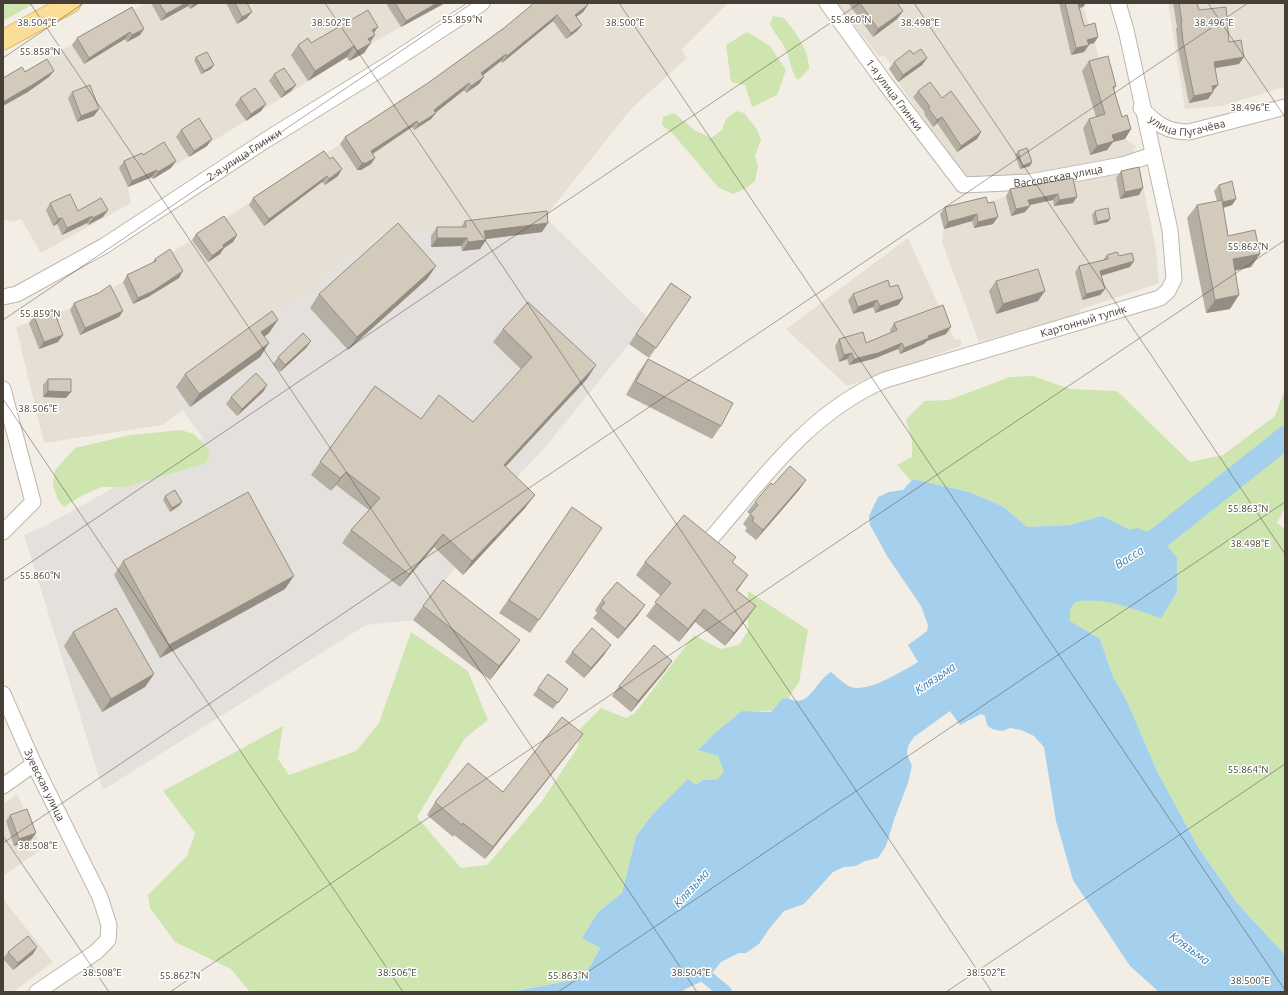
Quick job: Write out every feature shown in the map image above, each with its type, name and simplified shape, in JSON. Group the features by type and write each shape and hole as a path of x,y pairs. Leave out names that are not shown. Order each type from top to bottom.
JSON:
{"main road":[{"path":"3,40 71,3"}],"street":[{"name":"2-я улица Глинки","path":"3,297 17,294 104,246 266,140 384,67 482,3"},
{"name":"1-я улица Глинки","path":"827,3 885,83 963,185"},
{"name":"Картонный тупик","path":"709,541 795,441 850,396 885,380 1160,298 1168,291 1174,279 1174,262 1162,190 1152,155 1126,30 1118,3"},
{"name":"улица Пугачёва","path":"1141,108 1152,120 1165,129 1177,132 1189,132 1285,106"},
{"name":"Вассовская улица","path":"963,185 1030,182 1122,165 1152,155"},
{"path":"3,389 33,502 3,532"},
{"name":"Зуевская улица","path":"3,694 34,764 100,897 109,925 108,940 96,952 37,992"},
{"path":"3,786 34,764"}],"shaded area":[{"path":"146,3 444,3 361,49 364,53 349,61 347,57 153,179 146,179 128,187 131,203 41,253 21,219 11,222 3,219 3,83"},
{"path":"540,3 728,3 681,50 687,58 631,109 545,217 385,234 320,277 319,282 169,390 183,410 162,425 44,443 16,327 87,303 192,240 391,111"},
{"path":"837,3 1082,3 1125,139 1136,146 1130,157 1036,177 1033,172 1009,178 966,181 889,69 892,66 884,55 879,57"},
{"path":"1168,3 1285,3 1285,87 1221,106 1185,109"},
{"path":"1139,166 1156,249 1159,283 1079,310 1080,314 979,342 942,242 944,229 940,214 982,204 1020,192"},
{"path":"545,217 647,317 629,344 547,445 444,556 455,568 413,620 366,625 103,790 24,535 43,527 203,438 168,390 319,282 320,277 385,234"},
{"path":"908,238 954,339 961,340 961,346 847,386 786,329"},
{"path":"17,794 42,849 3,876 3,804"},
{"path":"3,899 53,962 13,992 3,992"}],"green space":[{"path":"3,3 35,3 3,21"},
{"path":"773,16 784,18 797,35 807,55 809,69 798,80 793,73 782,42 770,24"},
{"path":"747,32 770,46 786,70 777,95 752,107 745,85 731,82 726,45"},
{"path":"736,111 744,113 757,129 761,140 755,156 758,167 755,181 745,189 733,194 719,188 673,134 662,125 663,117 674,113 696,131 711,138 722,130 726,119"},
{"path":"1033,376 1070,389 1117,391 1190,462 1223,455 1275,416 1285,389 1285,507 1277,523 1285,529 1285,955 1237,903 1198,847 1157,771 1126,699 1113,677 1100,639 1070,621 1070,610 1075,601 1087,599 1105,601 1130,531 1102,516 1069,525 1027,527 1004,507 969,492 913,479 911,481 897,465 912,457 912,442 906,419 925,401 949,400 1010,377"},
{"path":"181,430 194,434 210,451 209,458 204,464 124,487 102,487 83,495 64,507 58,500 53,486 55,470 75,448 130,435"},
{"path":"748,591 808,630 799,682 788,698 782,699 772,711 742,711 716,732 698,750 718,756 725,771 718,779 703,780 696,785 688,780 652,815 636,836 622,893 598,912 582,938 600,948 591,965 579,979 510,992 250,992 231,969 175,942 150,908 148,895 187,856 195,833 163,791 283,726 278,759 289,775 356,751 379,723 411,632 468,671 488,720 465,738 417,817 461,868 487,865 542,801 578,747 579,730 601,708 626,718 635,713 694,635 720,649 739,645 748,631"}],"water":[{"name":"Клязьма","path":"913,479 969,492 1004,507 1027,527 1069,525 1102,516 1130,530 1137,528 1160,537 1177,558 1177,592 1161,618 1118,604 1086,601 1075,602 1070,610 1070,621 1100,639 1113,677 1126,699 1157,771 1198,847 1237,903 1285,955 1285,992 1159,992 1130,966 1073,880 1056,821 1044,747 1034,736 1021,730 1010,728 1002,731 992,729 987,725 985,716 981,714 960,725 950,711 914,737 908,746 907,754 912,766 908,783 886,846 878,858 865,861 856,866 844,867 833,872 804,904 784,911 759,944 746,953 739,953 721,962 708,978 680,992 510,992 579,979 591,965 600,948 582,938 598,912 622,893 636,836 652,815 688,779 696,785 703,780 718,779 724,771 718,756 698,750 716,732 742,711 771,712 782,699 788,698 795,701 807,697 825,676 831,672 848,686 858,688 867,687 886,680 918,662 908,645 927,631 928,625 921,606 887,556 870,525 869,516 878,497 889,492 903,490"}],"building":[{"path":"159,3 186,3 166,14"},
{"path":"235,3 247,3 252,12 242,17"},
{"path":"395,3 437,3 406,21"},
{"path":"534,3 586,3 588,5 575,15 582,25 571,33 557,15 507,56 506,54 481,73 484,77 471,86 469,83 434,110 436,113 419,124 417,121 371,151 375,158 366,163 362,163 345,137 428,83 504,28"},
{"path":"860,3 897,3 903,11 878,29"},
{"path":"1065,3 1078,3 1084,26 1095,23 1098,37 1087,40 1089,45 1076,48"},
{"path":"1179,3 1197,3 1199,10 1226,7 1229,42 1241,40 1244,57 1214,62 1218,85 1212,86 1213,92 1194,96 1183,41"},
{"path":"132,7 144,29 132,35 130,32 89,58 77,38"},
{"path":"368,10 378,27 372,30 375,35 368,39 371,43 357,51 354,46 315,71 298,45 308,38 311,43"},
{"path":"921,49 927,58 903,75 894,62 910,50 913,54"},
{"path":"207,52 214,65 204,71 196,57"},
{"path":"1108,56 1116,86 1113,87 1122,117 1127,115 1131,129 1112,135 1114,141 1097,146 1089,119 1105,114 1089,61"},
{"path":"47,59 54,71 3,102 3,78 22,67 25,72"},
{"path":"284,68 296,85 285,92 274,74"},
{"path":"930,82 942,98 951,91 981,132 961,146 942,117 937,120 928,108 930,107 918,91"},
{"path":"90,85 99,109 81,116 72,92"},
{"path":"255,88 266,104 251,114 240,98"},
{"path":"199,118 212,139 194,151 181,130"},
{"path":"164,142 176,161 158,172 157,170 132,181 124,161 142,153 143,155"},
{"path":"1027,148 1032,162 1022,166 1018,151"},
{"path":"324,151 330,159 333,157 342,169 329,179 327,176 269,219 253,198"},
{"path":"1139,167 1143,188 1125,192 1121,171"},
{"path":"1073,178 1077,197 1059,200 1058,194 1028,200 1030,206 1016,209 1010,189"},
{"path":"1232,181 1236,199 1223,202 1219,185"},
{"path":"70,194 78,211 101,198 108,210 93,218 92,216 67,228 62,218 58,219 50,203"},
{"path":"986,197 988,203 994,202 998,217 978,222 977,214 948,222 945,207"},
{"path":"1222,200 1228,236 1255,230 1260,254 1233,259 1239,295 1215,300 1197,205"},
{"path":"1108,208 1110,219 1097,222 1095,211"},
{"path":"547,211 548,223 484,231 486,240 468,242 467,238 437,238 437,227 466,227 465,221"},
{"path":"224,216 237,235 223,245 224,247 212,256 196,234"},
{"path":"398,223 436,266 357,337 319,294"},
{"path":"170,249 183,271 153,291 138,298 127,275 156,261 155,259"},
{"path":"1117,252 1119,256 1132,253 1134,261 1100,271 1105,289 1086,294 1079,266 1108,259 1107,255"},
{"path":"1038,269 1045,291 1003,304 996,281"},
{"path":"888,280 890,287 898,285 903,298 880,306 877,300 858,307 853,294"},
{"path":"671,283 691,297 656,348 636,334"},
{"path":"110,285 123,311 85,328 74,303 99,293"},
{"path":"528,302 596,365 504,465 535,495 472,561 443,534 409,574 351,530 380,498 346,472 340,478 320,462 375,386 421,419 439,395 473,422 532,357 503,329"},
{"path":"943,305 951,327 904,348 902,343 878,353 854,359 852,353 844,355 839,339 863,332 866,343 897,330 894,323"},
{"path":"53,309 63,335 44,342 34,316"},
{"path":"272,311 278,320 261,332 269,343 199,394 185,374"},
{"path":"303,333 311,341 285,365 278,357"},
{"path":"648,359 733,403 721,426 636,382"},
{"path":"256,373 267,385 242,409 231,397"},
{"path":"48,379 71,379 71,392 48,391"},
{"path":"790,466 806,480 763,530 752,521 754,518 750,514 758,505 755,502 771,483 773,485"},
{"path":"175,490 182,502 172,508 165,496"},
{"path":"248,492 294,576 169,645 123,561"},
{"path":"572,507 602,528 539,620 509,600"},
{"path":"684,515 736,557 732,562 748,575 736,590 756,606 734,633 704,609 688,629 655,602 671,583 645,562"},
{"path":"443,580 520,640 499,666 423,606"},
{"path":"617,582 645,605 625,629 600,608 605,603 602,600"},
{"path":"116,608 154,674 111,699 73,632"},
{"path":"592,628 611,645 591,668 572,652"},
{"path":"654,645 672,661 638,701 619,686"},
{"path":"548,674 568,689 558,703 538,688"},
{"path":"562,717 583,734 493,847 463,823 462,825 435,802 468,763 503,792"},
{"path":"27,809 36,833 19,839 10,815"},
{"path":"28,936 37,947 18,963 8,952"}],"waterway":[{"name":"Васса","path":"1134,553 1160,537 1285,438"},
{"path":"693,966 725,992"}]}
